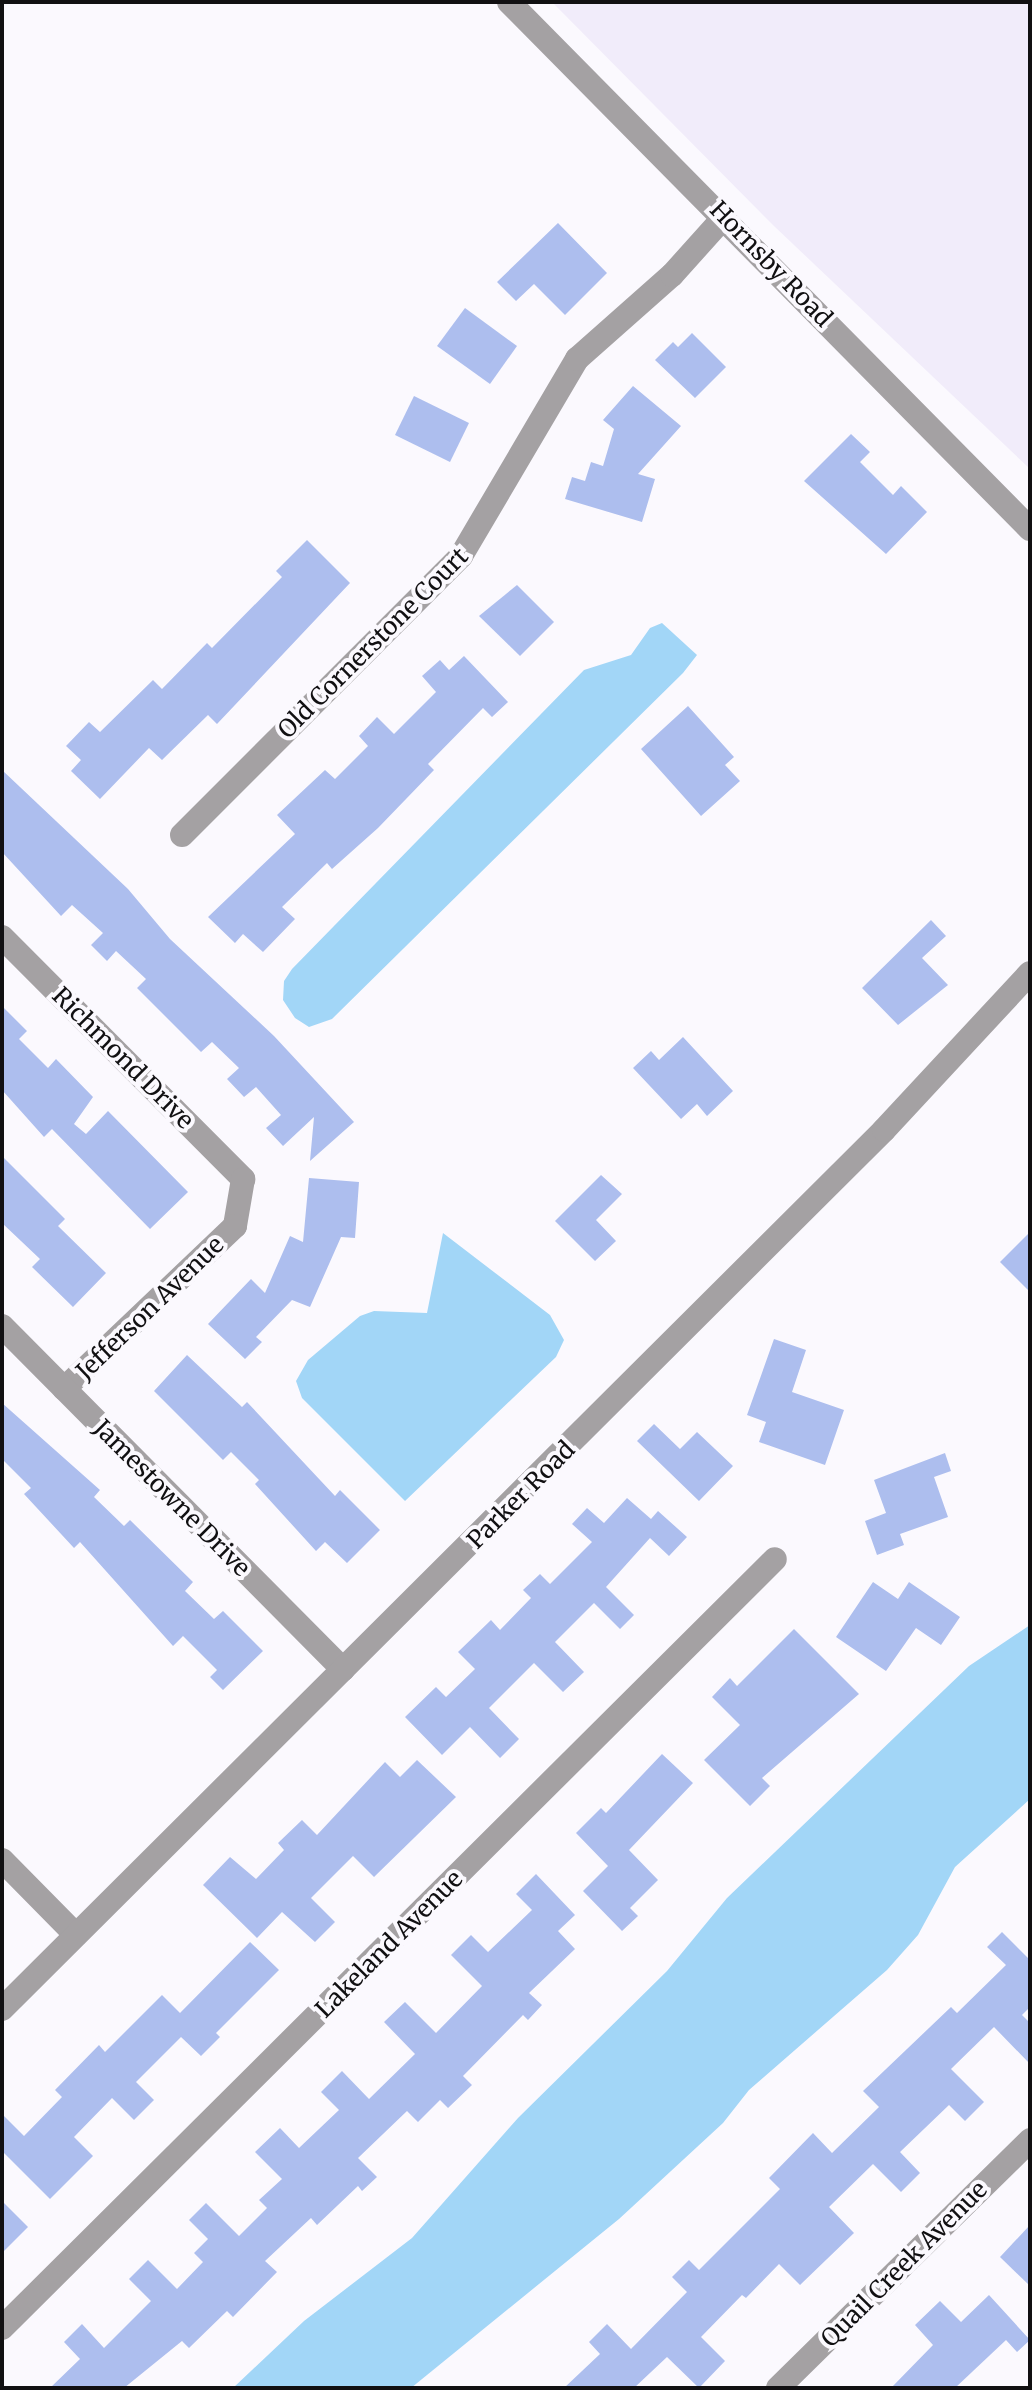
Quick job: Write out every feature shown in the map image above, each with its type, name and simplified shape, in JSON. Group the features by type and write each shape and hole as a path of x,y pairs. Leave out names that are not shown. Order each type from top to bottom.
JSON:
{"street":[{"name":"Hornsby Road","path":"509,2 1030,529"},
{"name":"Old Cornerstone Court","path":"182,835 461,556 577,359 672,275 724,217"},
{"name":"Richmond Drive","path":"2,937 243,1179"},
{"name":"Parker Road","path":"2,2009 884,1130 1030,973"},
{"name":"Jefferson Avenue","path":"64,1389 235,1226 243,1179"},
{"name":"Jamestowne Drive","path":"2,1326 343,1669"},
{"name":"Lakeland Avenue","path":"2,2328 775,1559"},
{"path":"2,1860 76,1935"},
{"name":"Quail Creek Avenue","path":"778,2388 1030,2140"}],"shaded area":[{"path":"552,2 1030,2 1030,469 774,226"}],"water":[{"path":"662,623 697,655 683,673 332,1019 309,1027 295,1018 283,1000 284,981 292,969 584,670 631,655 650,628"},
{"path":"443,1233 550,1315 564,1340 556,1357 405,1501 302,1398 296,1381 308,1360 360,1316 374,1311 427,1313"},
{"path":"1030,1625 1030,1799 955,1867 918,1935 887,1970 749,2090 723,2123 619,2219 411,2388 233,2388 304,2321 412,2238 518,2118 667,1971 727,1898 969,1666"}],"building":[{"path":"558,223 607,273 565,315 534,284 516,301 497,282"},
{"path":"465,308 517,346 490,384 437,346"},
{"path":"692,333 726,367 695,398 655,360 673,342 678,347"},
{"path":"633,386 681,426 638,474 655,479 642,522 565,499 572,477 585,481 591,462 603,466 614,429 603,420"},
{"path":"414,396 469,423 450,462 395,435"},
{"path":"851,434 870,452 860,462 893,495 901,486 927,512 886,554 804,481"},
{"path":"307,540 350,583 217,724 208,715 162,760 149,748 100,799 71,771 81,760 66,746 89,722 100,732 153,680 162,689 207,643 212,648 282,577 276,571"},
{"path":"517,585 554,622 520,656 479,616"},
{"path":"464,656 508,702 492,717 483,708 428,764 434,770 378,828 332,869 327,863 282,907 295,919 263,952 243,934 235,943 208,917 295,834 277,815 325,770 335,779 368,746 359,736 377,717 394,734 436,692 422,676 440,660 449,670"},
{"path":"688,706 734,757 725,765 740,781 701,816 641,749"},
{"path":"2,770 128,889 170,939 274,1036 354,1122 310,1161 314,1117 283,1146 266,1128 281,1115 256,1087 244,1097 227,1079 239,1068 212,1042 201,1052 137,988 146,979 116,951 107,961 91,945 103,933 72,905 61,916 2,852"},
{"path":"931,920 946,936 922,958 948,985 898,1025 862,988"},
{"path":"2,1006 27,1031 19,1039 48,1068 56,1059 93,1097 74,1124 86,1134 108,1111 188,1192 150,1229 52,1129 44,1137 2,1090"},
{"path":"683,1037 733,1091 707,1116 697,1104 681,1119 633,1068 651,1051 659,1060"},
{"path":"2,1156 65,1219 58,1226 106,1273 73,1307 32,1267 40,1259 2,1223"},
{"path":"601,1175 622,1194 596,1220 616,1241 595,1261 555,1221"},
{"path":"309,1178 359,1182 355,1238 341,1237 310,1307 292,1300 256,1337 262,1342 245,1359 208,1324 251,1279 265,1293 290,1236 303,1242"},
{"path":"1030,1232 1030,1292 1000,1262"},
{"path":"774,1339 806,1350 792,1392 844,1410 825,1465 759,1442 766,1422 747,1415"},
{"path":"187,1355 242,1407 247,1402 335,1496 340,1490 380,1530 347,1563 325,1542 316,1551 255,1484 259,1480 231,1452 223,1460 154,1391"},
{"path":"2,1403 100,1490 94,1497 124,1526 130,1520 193,1582 185,1591 214,1619 223,1611 263,1651 223,1690 210,1677 217,1670 183,1636 173,1646 80,1542 74,1548 24,1494 31,1488 2,1459"},
{"path":"654,1424 680,1449 697,1432 733,1466 699,1501 637,1441"},
{"path":"945,1453 951,1471 934,1477 948,1517 900,1534 904,1545 877,1555 865,1521 886,1513 874,1480"},
{"path":"627,1498 651,1519 658,1511 687,1537 669,1556 650,1538 606,1587 634,1615 620,1629 594,1603 555,1642 584,1672 563,1692 534,1663 489,1708 519,1739 500,1758 470,1727 442,1755 405,1717 436,1687 446,1697 475,1669 458,1652 491,1620 500,1630 531,1598 523,1590 540,1574 550,1584 592,1542 572,1524 587,1508 604,1523"},
{"path":"873,1582 898,1599 909,1582 960,1617 941,1645 916,1628 886,1671 836,1637"},
{"path":"794,1629 859,1694 762,1778 770,1786 750,1806 704,1760 740,1725 712,1697 730,1678 737,1686"},
{"path":"662,1754 693,1783 629,1850 658,1880 630,1908 638,1916 622,1931 583,1891 608,1866 576,1833 601,1808 606,1813"},
{"path":"417,1760 456,1797 374,1877 353,1856 311,1898 335,1922 315,1942 282,1912 257,1938 203,1885 230,1857 256,1879 284,1850 278,1843 302,1820 317,1835 385,1762 400,1777"},
{"path":"536,1874 575,1915 558,1931 575,1949 529,1993 542,2005 528,2020 523,2015 463,2076 472,2085 448,2108 440,2100 418,2122 407,2111 358,2158 377,2177 362,2191 358,2186 317,2225 311,2218 265,2261 277,2272 233,2317 227,2311 189,2348 182,2341 124,2388 50,2388 80,2359 64,2342 82,2324 104,2348 151,2301 129,2279 148,2260 177,2289 203,2262 194,2253 208,2239 189,2220 206,2203 239,2236 267,2208 259,2200 282,2179 255,2152 280,2128 299,2148 339,2110 321,2092 342,2071 369,2099 415,2054 384,2022 405,2002 436,2033 482,1986 451,1955 471,1935 488,1952 532,1910 516,1894"},
{"path":"1002,1932 1030,1960 1030,2007 1022,2015 1030,2023 1030,2064 994,2027 951,2069 984,2102 965,2121 949,2105 900,2152 920,2173 901,2192 873,2164 829,2207 854,2233 800,2285 779,2264 746,2298 742,2295 701,2337 725,2361 699,2388 667,2357 634,2388 564,2388 600,2354 589,2342 607,2324 631,2349 687,2292 672,2277 689,2260 699,2270 780,2189 769,2178 813,2133 832,2153 879,2107 863,2091 951,2007 957,2013 1006,1965 987,1947"},
{"path":"250,1942 279,1970 216,2033 220,2037 201,2056 181,2037 136,2082 154,2100 134,2120 112,2098 74,2137 93,2156 50,2199 2,2151 2,2114 24,2136 62,2097 55,2090 99,2045 105,2052 162,1995 180,2013"},
{"path":"2,2201 28,2227 2,2253"},
{"path":"1030,2225 1030,2286 1000,2257"},
{"path":"989,2295 1030,2340 1017,2352 1006,2340 955,2388 891,2388 933,2345 915,2325 940,2301 961,2322"}]}
